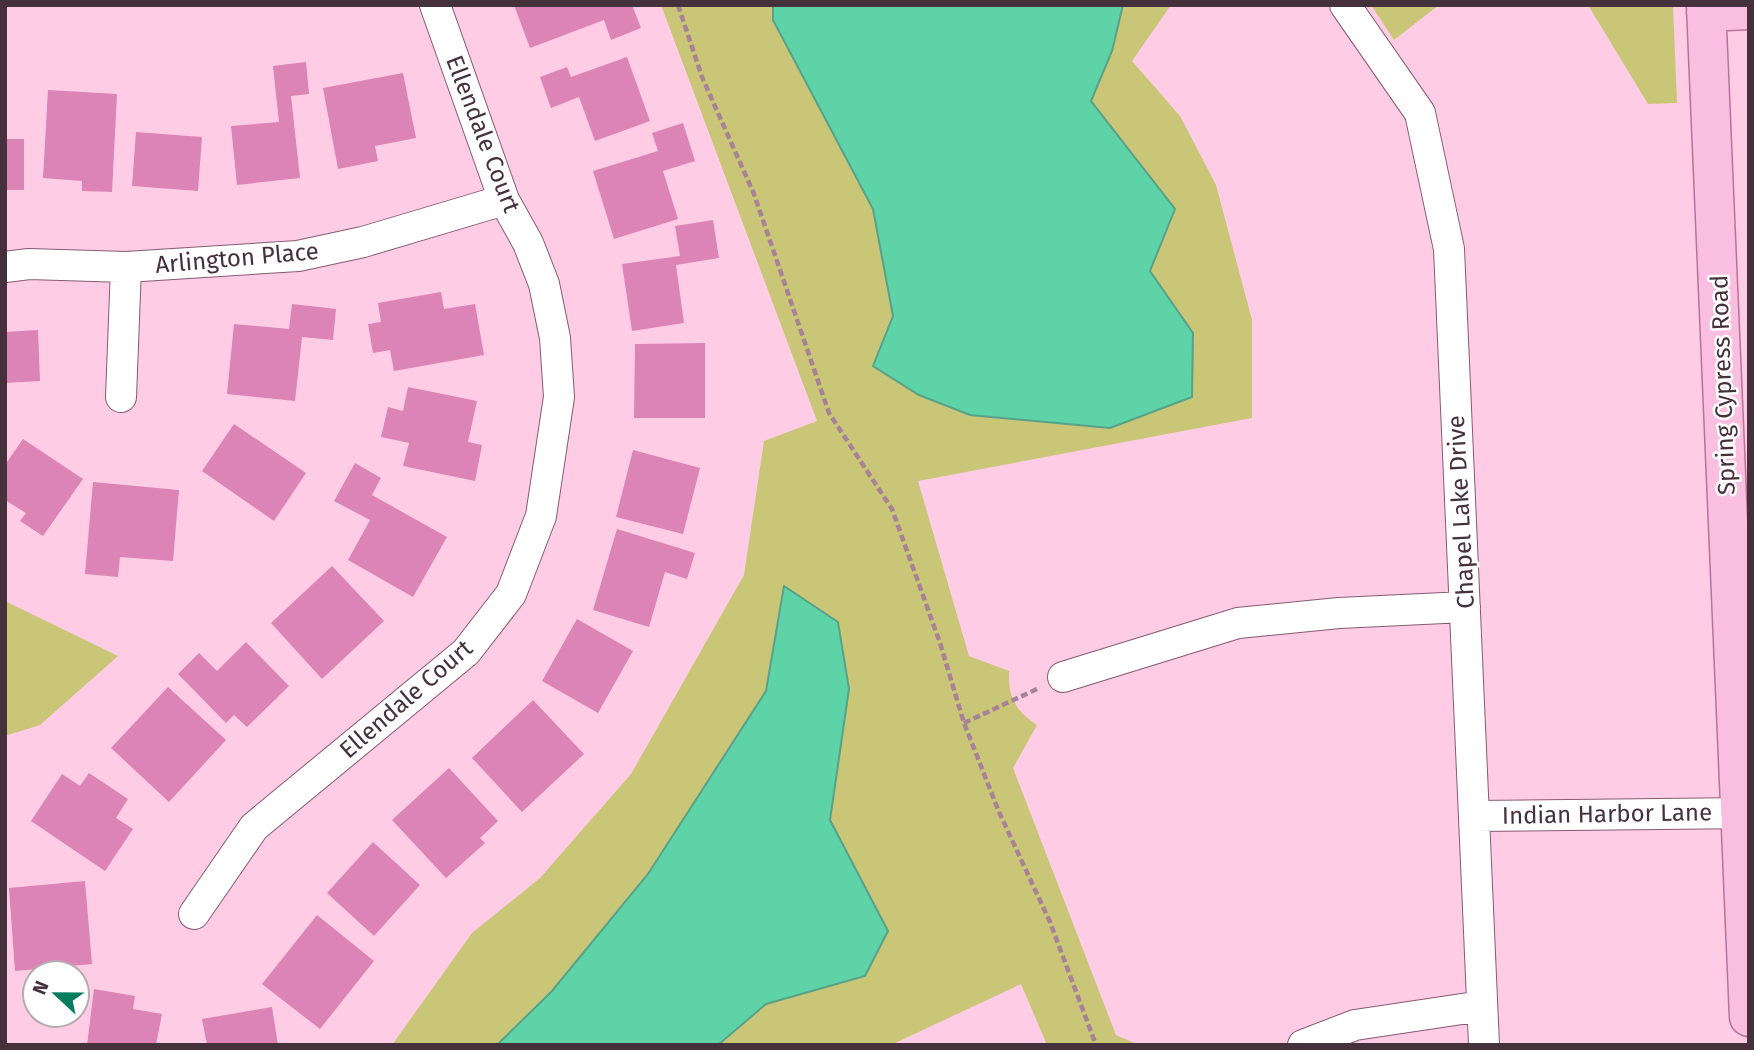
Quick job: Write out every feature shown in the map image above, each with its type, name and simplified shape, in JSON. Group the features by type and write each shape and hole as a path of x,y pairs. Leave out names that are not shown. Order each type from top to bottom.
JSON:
{"main road":[{"path":"1706,8 1749,10"},
{"name":"Spring Cypress Road","path":"1706,8 1746,811 1749,1017"}],"street":[{"name":"Ellendale Court","path":"194,914 254,827 466,652 511,594 541,516 559,397 555,338 544,284 528,243 504,200 435,5"},
{"name":"Chapel Lake Drive","path":"1345,5 1420,113 1449,248 1484,1045"},
{"name":"Arlington Place","path":"5,267 29,264 126,267 298,256 363,242 504,200"},
{"path":"121,397 126,267"},
{"path":"1063,677 1238,623 1339,613 1465,607"},
{"name":"Indian Harbor Lane","path":"1474,816 1746,811"},
{"path":"1303,1045 1355,1025 1482,1006"}],"path":[{"path":"678,5 702,78 754,194 829,413 892,509 911,556 964,723 999,812 1050,922 1096,1045"},
{"path":"964,723 1063,677"}],"shaded area":[{"path":"661,5 1171,5 1132,61 1180,116 1216,185 1252,320 1252,418 918,481 969,656 1009,671 1014,702 1023,714 1037,725 1013,768 1116,1035 1139,1045 1047,1045 1021,984 891,1045 392,1045 472,933 540,878 631,774 744,575 764,441 817,421"},
{"path":"773,5 1123,5 1112,51 1091,101 1175,209 1150,271 1193,333 1192,397 1110,428 970,415 919,395 873,366 893,316 873,209 773,20"},
{"path":"1371,5 1439,5 1394,40"},
{"path":"1588,5 1673,5 1677,103 1648,104"},
{"path":"784,586 838,622 849,689 830,820 888,931 865,976 766,1004 718,1045 497,1045 552,991 648,874 766,691"},
{"path":"5,601 118,656 40,725 5,736"}],"building":[{"path":"514,5 632,5 641,28 611,40 604,20 530,48"},
{"path":"627,57 650,121 595,141 579,97 551,108 540,77 567,67 571,77"},
{"path":"306,62 309,94 291,96 300,178 237,185 231,126 279,122 273,66"},
{"path":"403,73 416,138 375,146 378,161 338,169 323,88"},
{"path":"48,90 117,94 112,192 82,191 82,181 43,178"},
{"path":"683,123 695,161 663,171 678,219 614,239 593,171 658,151 652,133"},
{"path":"136,132 202,137 198,191 132,186"},
{"path":"5,139 24,139 24,190 5,190"},
{"path":"713,220 719,258 676,265 684,323 632,331 622,264 680,256 675,226"},
{"path":"441,292 444,309 475,304 484,355 394,371 390,350 373,353 368,324 381,322 378,303"},
{"path":"292,304 336,309 333,340 302,337 295,401 227,394 234,324 289,329"},
{"path":"38,330 40,381 5,383 5,332"},
{"path":"705,343 705,418 634,418 635,344"},
{"path":"408,387 477,401 468,442 482,445 475,481 403,466 409,443 381,437 388,407 403,411"},
{"path":"234,424 306,473 274,521 202,471"},
{"path":"23,439 83,479 43,536 20,521 26,513 5,500 5,465"},
{"path":"633,450 700,468 683,534 616,517"},
{"path":"355,463 381,478 372,495 447,537 413,597 348,560 370,520 334,501"},
{"path":"93,482 179,490 173,561 120,557 118,577 85,574"},
{"path":"617,529 695,553 687,579 665,572 649,627 593,610"},
{"path":"332,566 384,621 322,679 271,623"},
{"path":"577,619 633,651 598,713 542,681"},
{"path":"246,642 289,686 247,727 234,715 226,723 178,674 199,653 217,671"},
{"path":"168,687 226,740 169,802 111,748"},
{"path":"533,700 584,754 522,812 472,758"},
{"path":"449,768 498,821 480,838 485,843 446,878 392,820"},
{"path":"89,773 128,799 116,818 133,829 105,871 31,821 62,774 80,786"},
{"path":"373,842 420,885 374,936 327,893"},
{"path":"85,881 92,964 91,959 21,959 21,970 15,971 9,888"},
{"path":"317,915 374,961 320,1029 262,984"},
{"path":"94,989 135,996 133,1009 162,1014 156,1045 87,1045"},
{"path":"272,1007 278,1045 207,1045 202,1019"}]}
